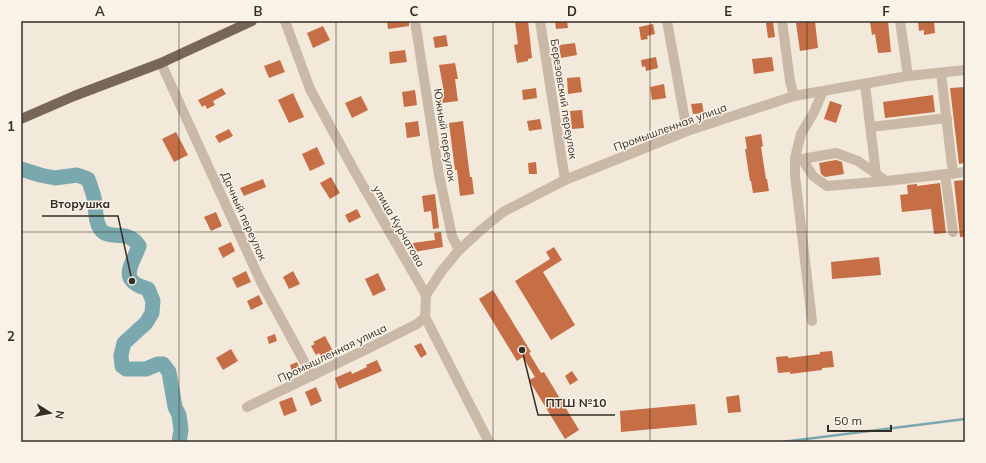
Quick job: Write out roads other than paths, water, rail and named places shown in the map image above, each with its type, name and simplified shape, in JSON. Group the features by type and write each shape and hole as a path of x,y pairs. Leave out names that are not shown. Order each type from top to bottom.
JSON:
{"main road":[{"path":"21,119 74,96 161,63 252,21"}],"street":[{"name":"улица Курчатова","path":"285,21 310,89 354,172 426,296"},
{"name":"Южный переулок","path":"415,21 439,175 452,236 459,250"},
{"name":"Березовский переулок","path":"540,21 565,180"},
{"path":"667,21 687,131"},
{"path":"782,21 790,81 794,96"},
{"path":"900,21 908,76"},
{"name":"Дачный переулок","path":"161,63 261,282 312,376"},
{"name":"Промышленная улица","path":"426,296 441,272 459,250 481,230 503,212 565,180 687,131 794,96 908,76 965,70"},
{"path":"941,73 947,118 953,232"},
{"path":"865,84 876,174"},
{"path":"812,321 795,175 799,159 801,134 814,112 823,91"},
{"path":"871,127 947,118"},
{"path":"799,159 836,153 858,161 886,181"},
{"path":"799,159 813,176 827,186 965,172"},
{"path":"426,296 425,317 489,442"},
{"name":"Промышленная улица","path":"248,407 417,324 425,317"}],"waterway":[{"path":"21,169 55,178 77,175 88,179 94,197 97,220 101,230 109,235 130,237 139,246 129,272 133,281 148,289 153,301 152,313 146,323 124,343 121,355 122,366 126,369 146,369 158,364 163,364 169,372 175,407 179,415 181,430 179,442"},
{"path":"782,442 965,419"}],"place":[{"name":"Вторушка","path":"132,281"},
{"name":"ПТШ №10","path":"522,350"}]}
